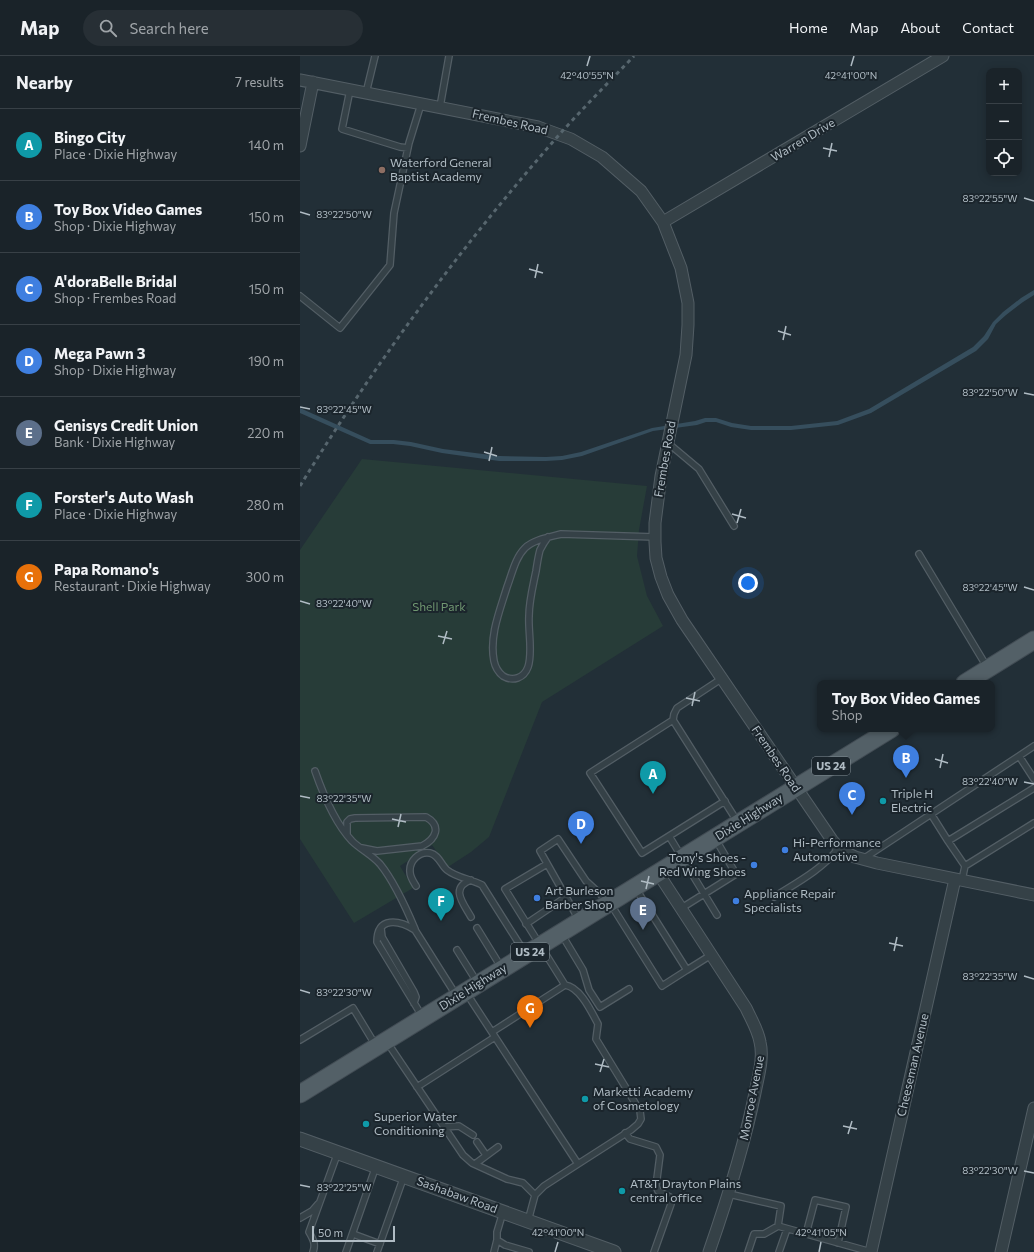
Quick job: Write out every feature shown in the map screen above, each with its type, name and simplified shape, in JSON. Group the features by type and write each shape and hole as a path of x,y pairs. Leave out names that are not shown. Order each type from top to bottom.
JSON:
{"main road":[{"path":"970,680 1033,644"},
{"name":"Dixie Highway","path":"300,1094 886,732"}],"street":[{"name":"Warren Drive","path":"663,222 943,56"},
{"name":"Frembes Road","path":"300,80 538,127 571,139 602,157 641,191 663,222 681,268 688,303 686,355 668,442 657,507 654,537 656,558 668,595 682,620 796,788 832,840 842,851 862,859 1034,895"},
{"path":"300,146 313,82"},
{"name":"Monroe Avenue","path":"658,873 680,909 746,1008 761,1042 761,1060 750,1120 729,1194 709,1252"},
{"name":"Cheeseman Avenue","path":"871,1252 959,880"},
{"path":"1001,1252 1034,1108"},
{"name":"Sashabaw Road","path":"300,1139 528,1221 589,1248 614,1252"}],"lane":[{"path":"366,93 375,56"},
{"path":"440,107 449,56"},
{"path":"350,90 342,129 400,147 408,148"},
{"path":"300,296 340,328 390,265 394,213 408,148 422,104"},
{"path":"668,442 699,469 734,526"},
{"path":"548,537 540,550 531,595 529,615 530,659 528,668 523,675 517,679 510,678 503,675 496,667 492,650 500,606 519,555 525,547 548,537 561,534 654,537"},
{"path":"919,554 989,668"},
{"path":"722,679 677,708 674,714 674,720 739,823"},
{"path":"674,720 590,773 642,853 725,801"},
{"path":"862,859 1034,746"},
{"path":"1019,756 1034,779"},
{"path":"315,770 329,807 347,834 352,841 380,864 391,882 415,930 467,991 578,1164"},
{"path":"948,841 1034,788"},
{"path":"931,814 966,866"},
{"path":"347,834 347,822 350,819 355,818 426,817 436,825 436,832 433,838 422,846 377,851 362,848"},
{"path":"959,880 966,866 1034,823"},
{"path":"669,836 717,915"},
{"path":"680,909 736,874 715,838"},
{"path":"579,922 540,851 558,839 586,881 610,903 662,986 711,955"},
{"path":"774,897 813,873 831,858 839,848"},
{"path":"416,886 410,873 411,864 416,856 431,853 436,856 452,874 482,885 526,955"},
{"path":"547,864 505,889 564,985"},
{"path":"471,880 463,884 459,891 460,898 471,917"},
{"path":"635,887 687,970"},
{"path":"526,924 566,897"},
{"path":"415,930 407,925 392,921 382,928 377,935 378,942 423,1018"},
{"path":"478,928 502,970"},
{"path":"561,933 583,970 589,990 600,1007 629,990"},
{"path":"457,950 467,991"},
{"path":"418,1087 564,985 570,986 578,992 598,1024 598,1031 595,1036 596,1039 640,1111 641,1120 638,1124 625,1133 544,1186 535,1195 528,1221"},
{"path":"300,1040 353,1008 418,1087 463,1155 475,1164 507,1179 522,1183 535,1195"},
{"path":"444,1127 459,1126 473,1135"},
{"path":"625,1133 630,1139 656,1147 660,1155 656,1186 658,1191 670,1197 671,1204 654,1252"},
{"path":"477,1142 486,1156"},
{"path":"475,1164 498,1147"},
{"path":"313,1252 314,1242 309,1232 338,1152"},
{"path":"346,1252 376,1166"},
{"path":"377,1252 404,1176"},
{"path":"729,1194 781,1206 778,1226"},
{"path":"806,1234 815,1200 846,1207 838,1243"},
{"path":"300,1218 312,1211 320,1203"},
{"path":"494,1252 497,1232 503,1212"},
{"path":"748,1252 754,1234 764,1234 778,1226 871,1252"},
{"path":"779,1252 787,1229"},
{"path":"353,1234 380,1244"},
{"path":"497,1240 505,1245 529,1252"}],"green space":[{"name":"Shell Park","path":"362,459 647,486 639,530 637,556 647,596 663,626 542,702 489,837 471,852 448,867 432,845 400,866 413,888 354,923 300,839 300,550"}],"water":[{"path":"1034,290 1034,295 996,324 988,339 976,351 871,413 838,425 791,430 751,430 731,427 716,422 706,422 697,425 653,431 582,456 562,460 499,461 442,453 410,446 370,444 300,413 300,408 371,440 411,442 443,449 499,456 546,457 562,456 581,452 652,428 705,418 716,418 732,423 751,426 791,426 837,421 869,409 973,347 1003,312"}],"railway":[{"path":"300,486 359,394 390,349 455,261 523,176 559,135 634,56"}],"place":[{"name":"Waterford General Baptist Academy","path":"382,170"},
{"name":"Toy Box Video Games","path":"906,778"},
{"name":"Bingo City","path":"653,794"},
{"name":"Triple H Electric","path":"883,801"},
{"name":"A'doraBelle Bridal","path":"852,815"},
{"name":"Mega Pawn 3","path":"581,844"},
{"name":"Hi-Performance Automotive","path":"785,850"},
{"name":"Tony's Shoes - Red Wing Shoes","path":"754,865"},
{"name":"Art Burleson Barber Shop","path":"537,898"},
{"name":"Appliance Repair Specialists","path":"736,901"},
{"name":"Forster's Auto Wash","path":"441,921"},
{"name":"Genisys Credit Union","path":"643,930"},
{"name":"Papa Romano's","path":"530,1028"},
{"name":"Marketti Academy of Cosmetology","path":"585,1099"},
{"name":"Superior Water Conditioning","path":"366,1124"},
{"name":"AT&T Drayton Plains central office","path":"622,1191"}]}
